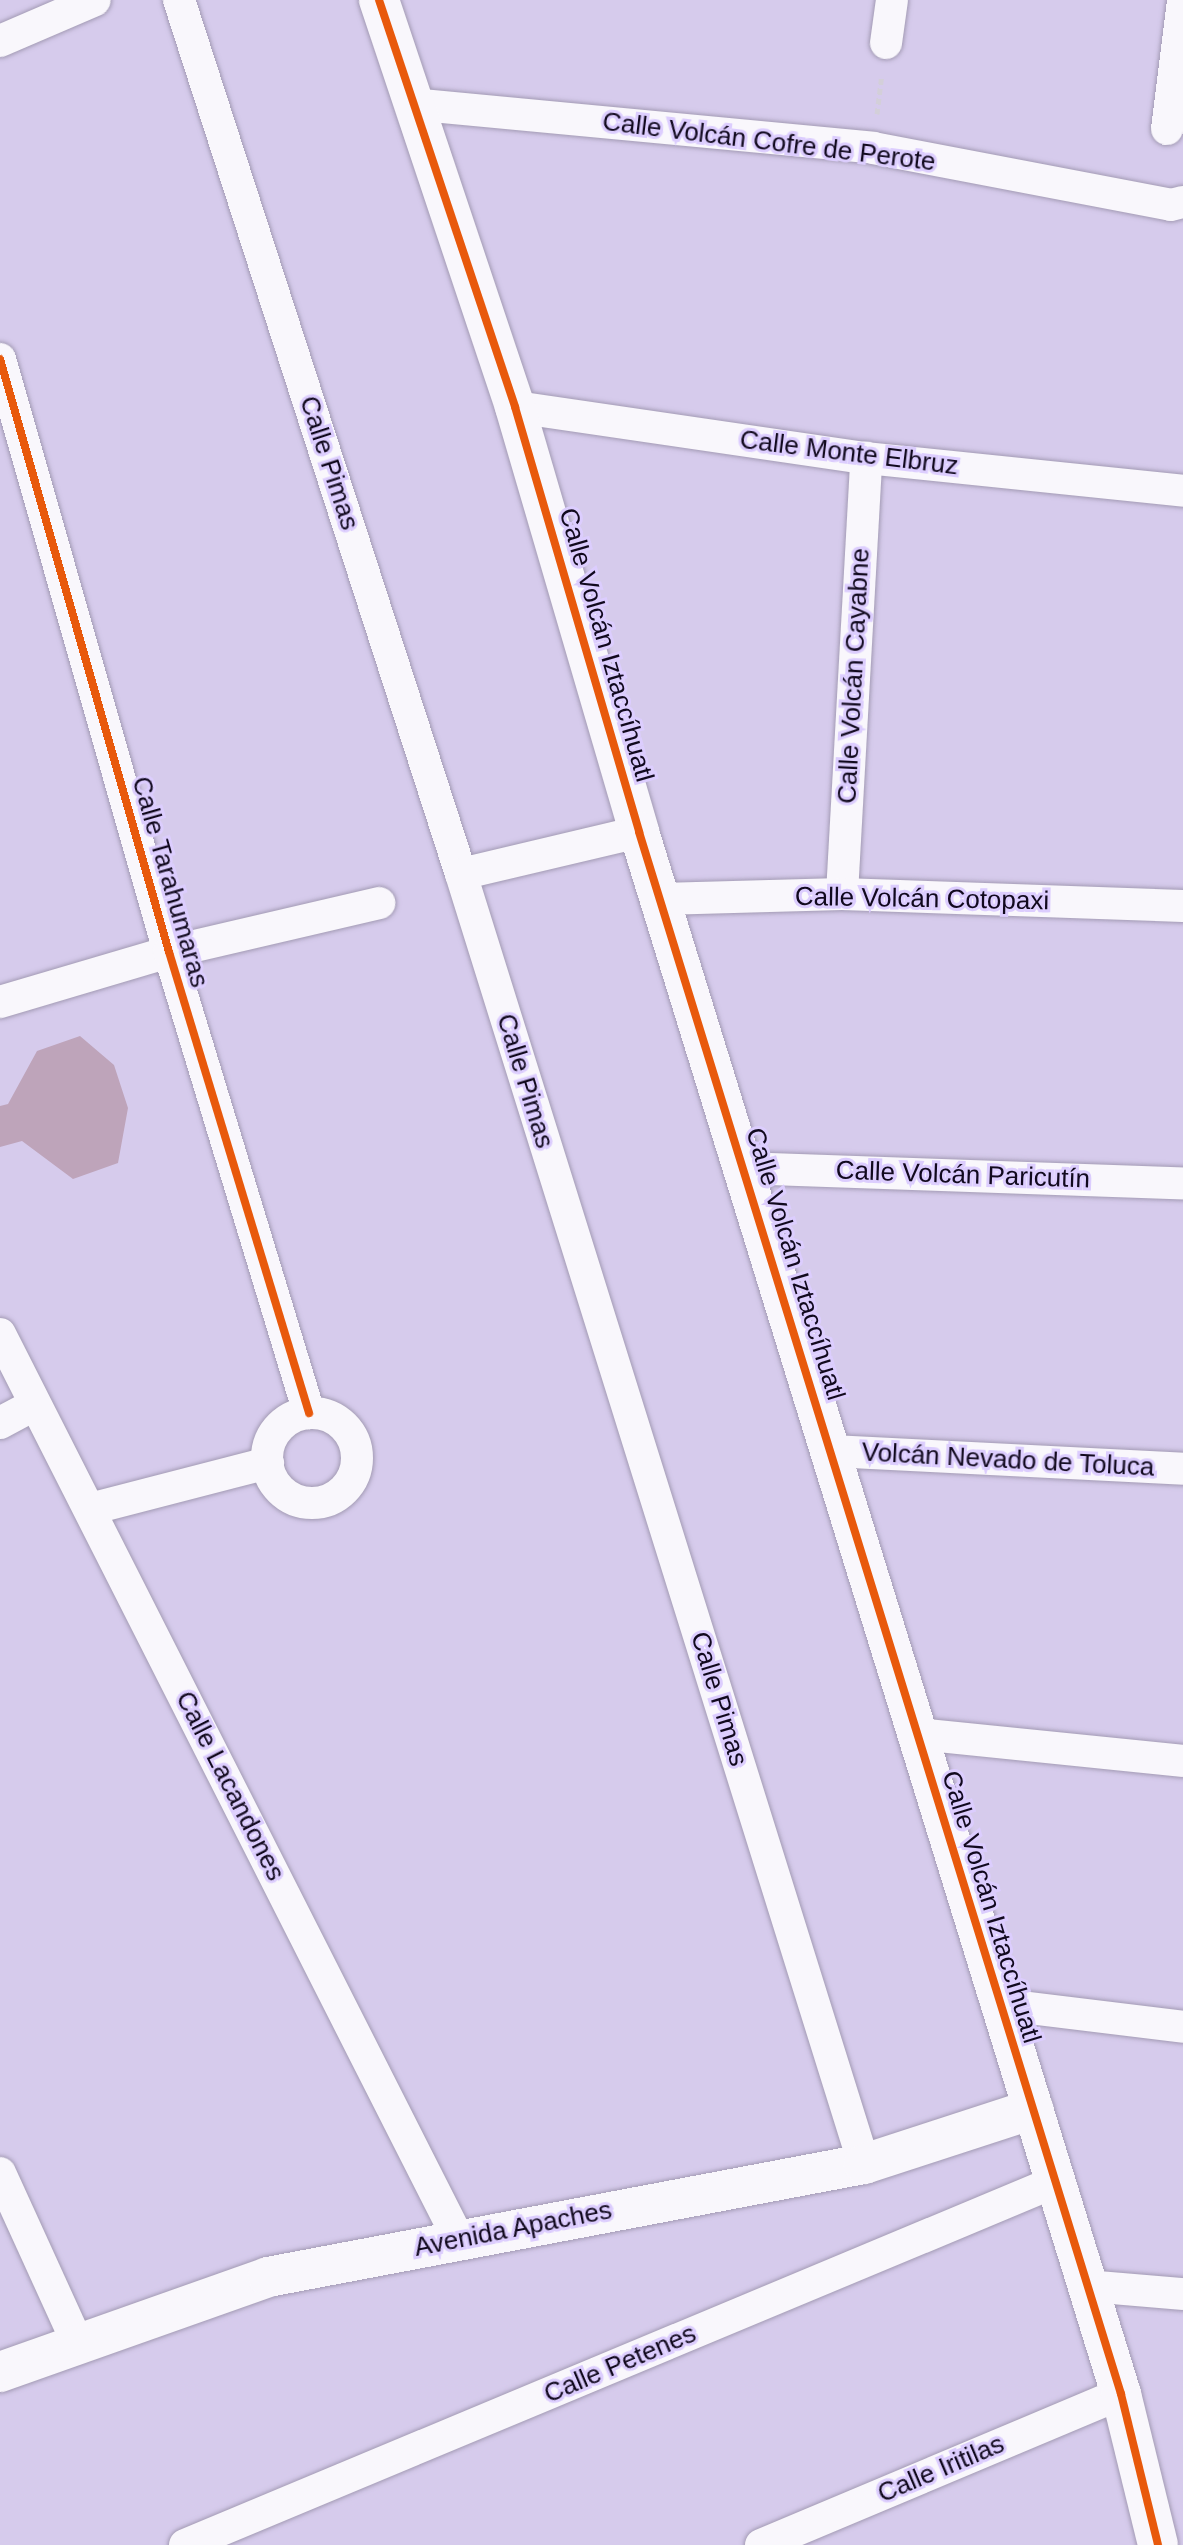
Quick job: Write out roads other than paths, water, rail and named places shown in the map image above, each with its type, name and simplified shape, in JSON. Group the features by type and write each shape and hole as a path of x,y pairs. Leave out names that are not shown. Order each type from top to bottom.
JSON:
{"street":[{"path":"0,41 95,0"},
{"name":"Calle Pimas","path":"179,0 461,874 864,2164"},
{"name":"Calle Volcán Iztaccíhuatl","path":"379,0 411,104 515,407 639,832 833,1451 997,2004 1033,2109 1166,2542"},
{"path":"886,43 892,0"},
{"path":"1167,129 1183,1"},
{"name":"Calle Volcán Cofre de Perote","path":"411,104 873,148 1177,203"},
{"name":"Calle Tarahumaras","path":"0,359 169,952 309,1413"},
{"name":"Calle Monte Elbruz","path":"515,407 866,458 1183,491"},
{"name":"Calle Volcán Cayabne","path":"842,894 866,458"},
{"path":"461,874 639,832"},
{"name":"Calle Volcán Cotopaxi","path":"661,899 842,894 1183,906"},
{"path":"0,1002 169,952 379,903"},
{"name":"Calle Volcán Paricutín","path":"743,1168 1183,1183"},
{"name":"Calle Lacandones","path":"0,1334 458,2238"},
{"path":"0,1423 34,1405"},
{"path":"309,1413 332,1417 353,1438 357,1467 352,1481 330,1501 300,1502 276,1485 268,1463 277,1429 309,1413"},
{"name":"Volcán Nevado de Toluca","path":"833,1451 1183,1469"},
{"path":"90,1509 268,1463"},
{"path":"918,1734 1183,1761"},
{"path":"997,2004 1183,2027"},
{"name":"Avenida Apaches","path":"0,2372 77,2342 268,2277 458,2238 864,2164 1033,2109"},
{"path":"0,2173 77,2342"},
{"name":"Calle Petenes","path":"185,2545 1055,2182"},
{"path":"1087,2286 1183,2294"},
{"name":"Calle Iritilas","path":"761,2545 1121,2394"}]}
